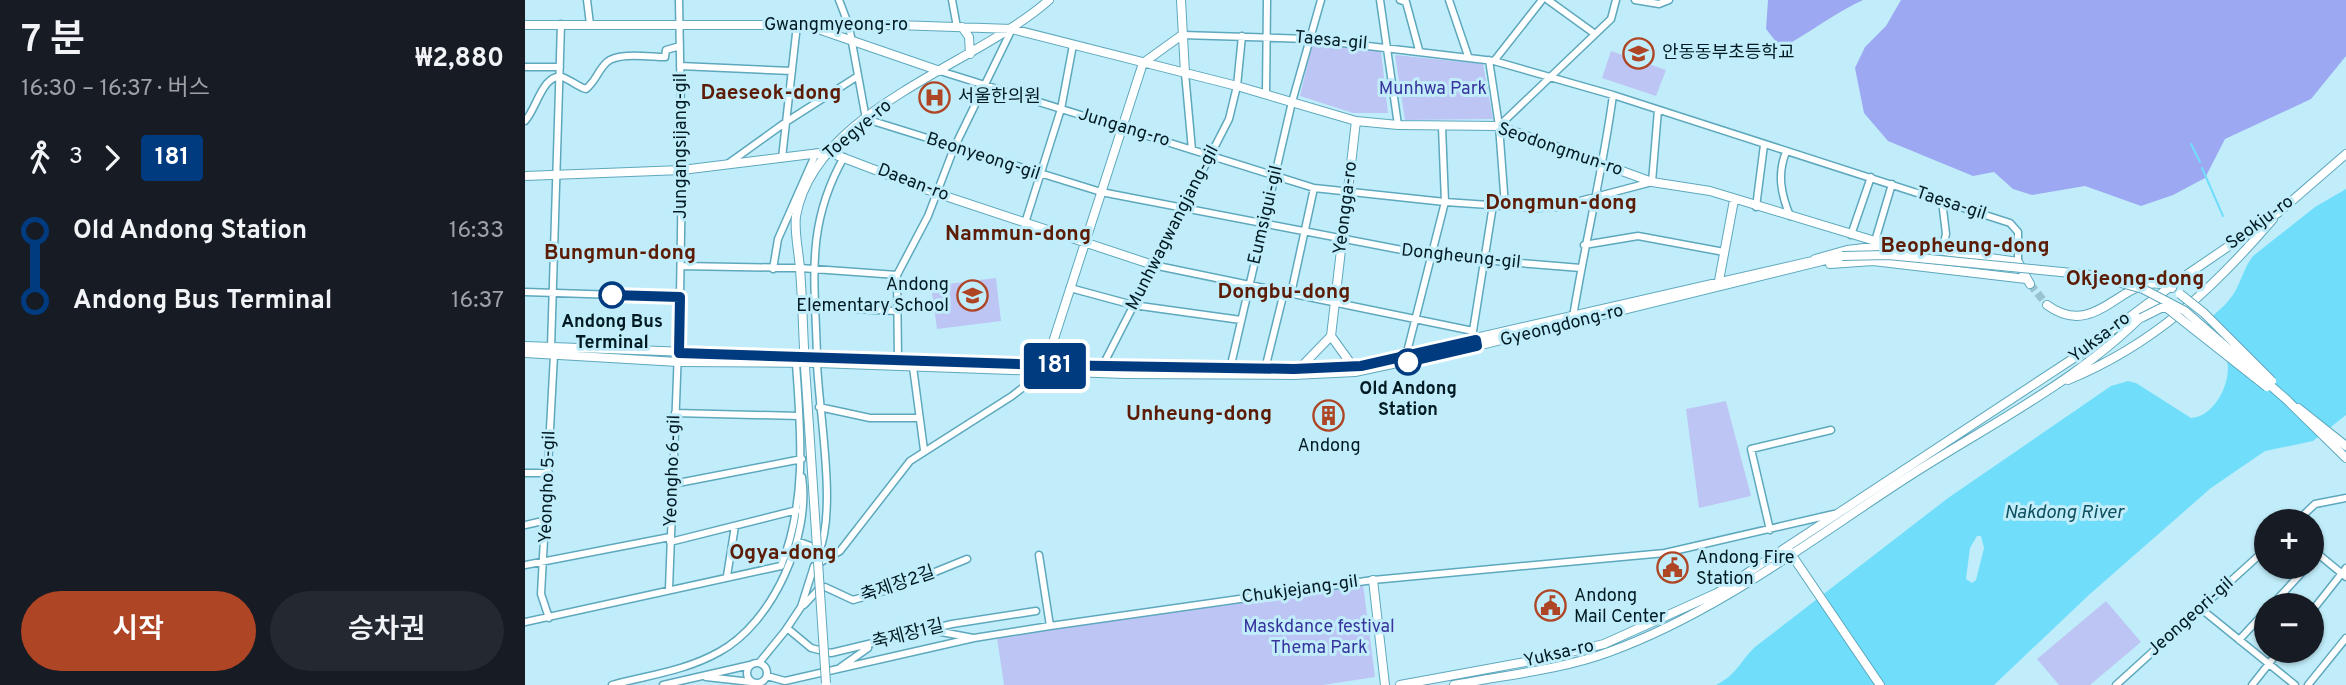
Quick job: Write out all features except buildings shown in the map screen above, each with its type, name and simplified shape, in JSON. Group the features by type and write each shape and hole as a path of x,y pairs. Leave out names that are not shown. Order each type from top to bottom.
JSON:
{"street":[{"path":"587,0 590,24"},
{"name":"Jungangsijang-gil","path":"678,357 682,170 679,0"},
{"path":"839,0 849,26 866,119"},
{"path":"952,0 960,27 969,37 970,54"},
{"name":"Toegye-ro","path":"826,684 806,381 802,361 796,217 818,165 828,152 866,119 1012,29 1049,0"},
{"path":"1181,0 1192,150"},
{"path":"1266,94 1269,36 1267,0"},
{"name":"Eumsigui-gil","path":"1230,369 1292,102 1321,0"},
{"path":"1380,0 1398,125"},
{"path":"1400,0 1406,2 1419,50"},
{"path":"1449,0 1468,56"},
{"path":"1505,206 1491,61 1542,0"},
{"path":"1548,0 1595,34"},
{"path":"1499,126 1553,78 1611,19 1616,0"},
{"path":"1635,0 1659,4 1669,0"},
{"name":"Gwangmyeong-ro","path":"525,25 679,23 1012,29 1143,63"},
{"name":"Yeongho 5-gil","path":"549,618 541,594 549,473 561,24"},
{"path":"782,158 797,25"},
{"name":"Jungang-ro","path":"809,26 940,71 1314,188 1445,202 1557,207 1652,182"},
{"path":"898,359 897,275 928,216 954,148 1012,29"},
{"path":"814,566 840,551 910,461 1013,396 1045,368 1143,63 1182,35"},
{"name":"Taesa-gil","path":"1182,35 1309,39 1419,50 1491,61 1612,95 2015,226 2018,262"},
{"path":"1237,86 1242,36"},
{"path":"1025,223 1061,108 1073,45"},
{"path":"525,121 537,104 546,83 553,77 560,77 586,89 595,83 607,62 614,57 665,57 666,50 680,46"},
{"name":"Seodongmun-ro","path":"1143,63 1237,86 1356,121 1442,127 1499,126 1652,182 1710,191 1891,245"},
{"path":"680,66 792,71"},
{"path":"525,67 560,67"},
{"path":"727,165 786,122 858,76"},
{"name":"Munhwagwangjang-gil","path":"1102,367 1229,119 1237,86"},
{"path":"1574,320 1584,244 1603,165 1612,95"},
{"path":"1652,182 1658,110"},
{"name":"Beonyeong-gil","path":"866,119 1041,176 1182,209"},
{"name":"Yeongga-ro","path":"1331,336 1356,121"},
{"path":"1406,356 1445,202 1442,127"},
{"path":"1756,206 1764,145"},
{"name":"Daean-ro","path":"525,176 682,170 828,152 936,193 1153,265 1416,320 1475,339"},
{"path":"1786,152 1781,164 1781,194 1790,216"},
{"path":"773,269 778,239 816,153"},
{"name":"Seokju-ro","path":"2170,286 2279,212 2346,154"},
{"path":"663,685 759,663 798,611 821,548 825,534 825,496 815,307 815,230 820,211 844,157"},
{"path":"1851,235 1871,177"},
{"name":"Taesa-gil","path":"1875,242 1892,184"},
{"path":"1265,369 1305,233 1314,188"},
{"path":"1718,285 1734,200"},
{"path":"1942,201 1946,234 1942,252"},
{"path":"1475,339 1483,261 1493,205"},
{"name":"Dongheung-gil","path":"1182,209 1433,257 1581,268"},
{"path":"2057,385 2098,368 2152,337 2204,291 2279,212"},
{"path":"1584,244 1638,236 1724,252"},
{"path":"1891,245 2018,262 2028,281 1873,261 1811,263 1847,250 1891,245"},
{"name":"Gyeongdong-ro","path":"817,359 913,367 1354,370 1475,339 1574,320 1842,256 1888,255 2117,280 2167,300 2185,311 2216,335 2287,400"},
{"path":"681,266 800,268 897,275"},
{"path":"2047,305 2073,317 2087,316 2144,283 2156,282 2170,286 2261,367 2287,400 2346,458"},
{"name":"Yuksa-ro","path":"1454,685 1538,670 1607,653 1705,608 1953,448 2057,385 2141,318 2170,286"},
{"name":"Yuksa-ro","path":"1399,685 1536,660 1604,644 1717,593 2080,354 2170,286"},
{"path":"1070,288 1133,305 1241,320"},
{"path":"525,292 680,297"},
{"path":"815,307 896,311"},
{"path":"2141,318 2161,308 2167,308 2251,377 2287,400 2346,446"},
{"path":"1299,369 1331,336 1354,370"},
{"name":"Gyeongdong-ro","path":"525,353 802,361 898,359 1230,375 1354,370 1475,339"},
{"name":"Gyeongdong-ro","path":"525,346 553,352"},
{"name":"Yeongho 6-gil","path":"669,589 678,357"},
{"path":"525,622 781,566 790,543 797,510 802,459 799,416 802,361"},
{"path":"913,367 924,450"},
{"path":"819,407 870,418 918,418"},
{"path":"675,413 799,416"},
{"path":"1770,530 1751,449 1831,430"},
{"path":"673,484 802,459"},
{"path":"612,685 676,671 721,651 733,642 776,592 797,541 803,516 801,468"},
{"path":"525,473 549,473"},
{"path":"2310,509 2315,504 2346,498"},
{"path":"525,565 670,540 797,510"},
{"name":"Chukjejang-gil","path":"767,676 786,681 974,638 1373,580 1626,558 1710,545 1836,514"},
{"path":"525,525 547,520"},
{"path":"727,576 734,526"},
{"path":"797,541 832,554"},
{"path":"1786,547 1879,685"},
{"path":"1039,555 1050,626"},
{"path":"2324,558 2345,573 2324,597"},
{"name":"축제장2길","path":"798,611 818,590 825,587 853,600 898,587 967,559"},
{"name":"Jeongeori-gil","path":"2121,683 2254,560"},
{"path":"2283,593 2296,579"},
{"path":"1373,580 1385,685"},
{"path":"2200,608 2295,685"},
{"name":"축제장1길","path":"787,628 818,652 831,653 931,630 1036,611"},
{"path":"2239,640 2254,624"},
{"path":"931,630 974,638"},
{"path":"2308,685 2346,638"},
{"path":"841,667 875,644"},
{"path":"690,678 712,677 759,683 767,676 765,666 759,663"},
{"path":"2252,685 2269,664"},
{"path":"750,665 746,674 752,682"}],"green space":[{"path":"1312,44 1381,51 1388,113 1353,113 1300,96"},
{"path":"1611,51 1666,70 1656,96 1602,78"},
{"name":"Munhwa Park","path":"1395,55 1483,64 1493,119 1405,120"},
{"path":"996,278 1001,321 937,329 931,286"},
{"path":"1726,401 1751,496 1699,508 1686,409"},
{"name":"Maskdance festival Thema Park","path":"1363,584 1375,677 1323,685 1004,685 997,638"},
{"path":"2106,601 2141,642 2090,685 2059,685 2037,659"}],"shaded area":[{"path":"1768,0 1863,0 1781,48 1766,29"},
{"path":"1901,0 2346,0 2346,56 2311,99 2225,139 2205,178 2173,195 2141,206 2085,186 2032,195 2013,189 1994,172 1973,176 1888,141 1864,113 1855,68 1865,47 1886,26"}],"water":[{"name":"Nakdong River","path":"2346,189 2346,415 2313,441 2265,451 2211,488 2090,594 1994,685 1716,685 1734,672 1755,647 1948,498 2111,386 2128,381 2136,383 2191,418 2208,411 2225,386 2228,366 2222,350 2206,330 2209,321 2233,295 2253,256 2315,207","holes":["1977,536 1981,536 1984,548 1976,580 1972,583 1966,579 1970,548"]}],"waterway":[{"path":"2191,144 2200,162"},
{"path":"2202,168 2223,216"}],"tunnel":[{"path":"2030,284 2047,305"}],"bus line":[{"name":"181","path":"612,295 680,297 679,353 1046,365 1294,369 1361,366 1476,340 1477,346 1408,362"}],"place":[{"name":"안동동부초등학교","path":"1639,53"},
{"name":"서울한의원","path":"935,97"},
{"name":"Andong Bus Terminal","path":"612,295"},
{"name":"Andong Elementary School","path":"972,295"},
{"name":"Old Andong Station","path":"1408,362"},
{"name":"Andong","path":"1329,415"},
{"name":"Andong Fire Station","path":"1673,568"},
{"name":"Andong Mail Center","path":"1551,606"}],"district":[{"name":"Daeseok-dong","path":"771,93"},
{"name":"Dongmun-dong","path":"1561,203"},
{"name":"Nammun-dong","path":"1018,234"},
{"name":"Beopheung-dong","path":"1965,246"},
{"name":"Bungmun-dong","path":"620,253"},
{"name":"Okjeong-dong","path":"2135,279"},
{"name":"Dongbu-dong","path":"1284,292"},
{"name":"Unheung-dong","path":"1199,414"},
{"name":"Ogya-dong","path":"783,553"}]}
